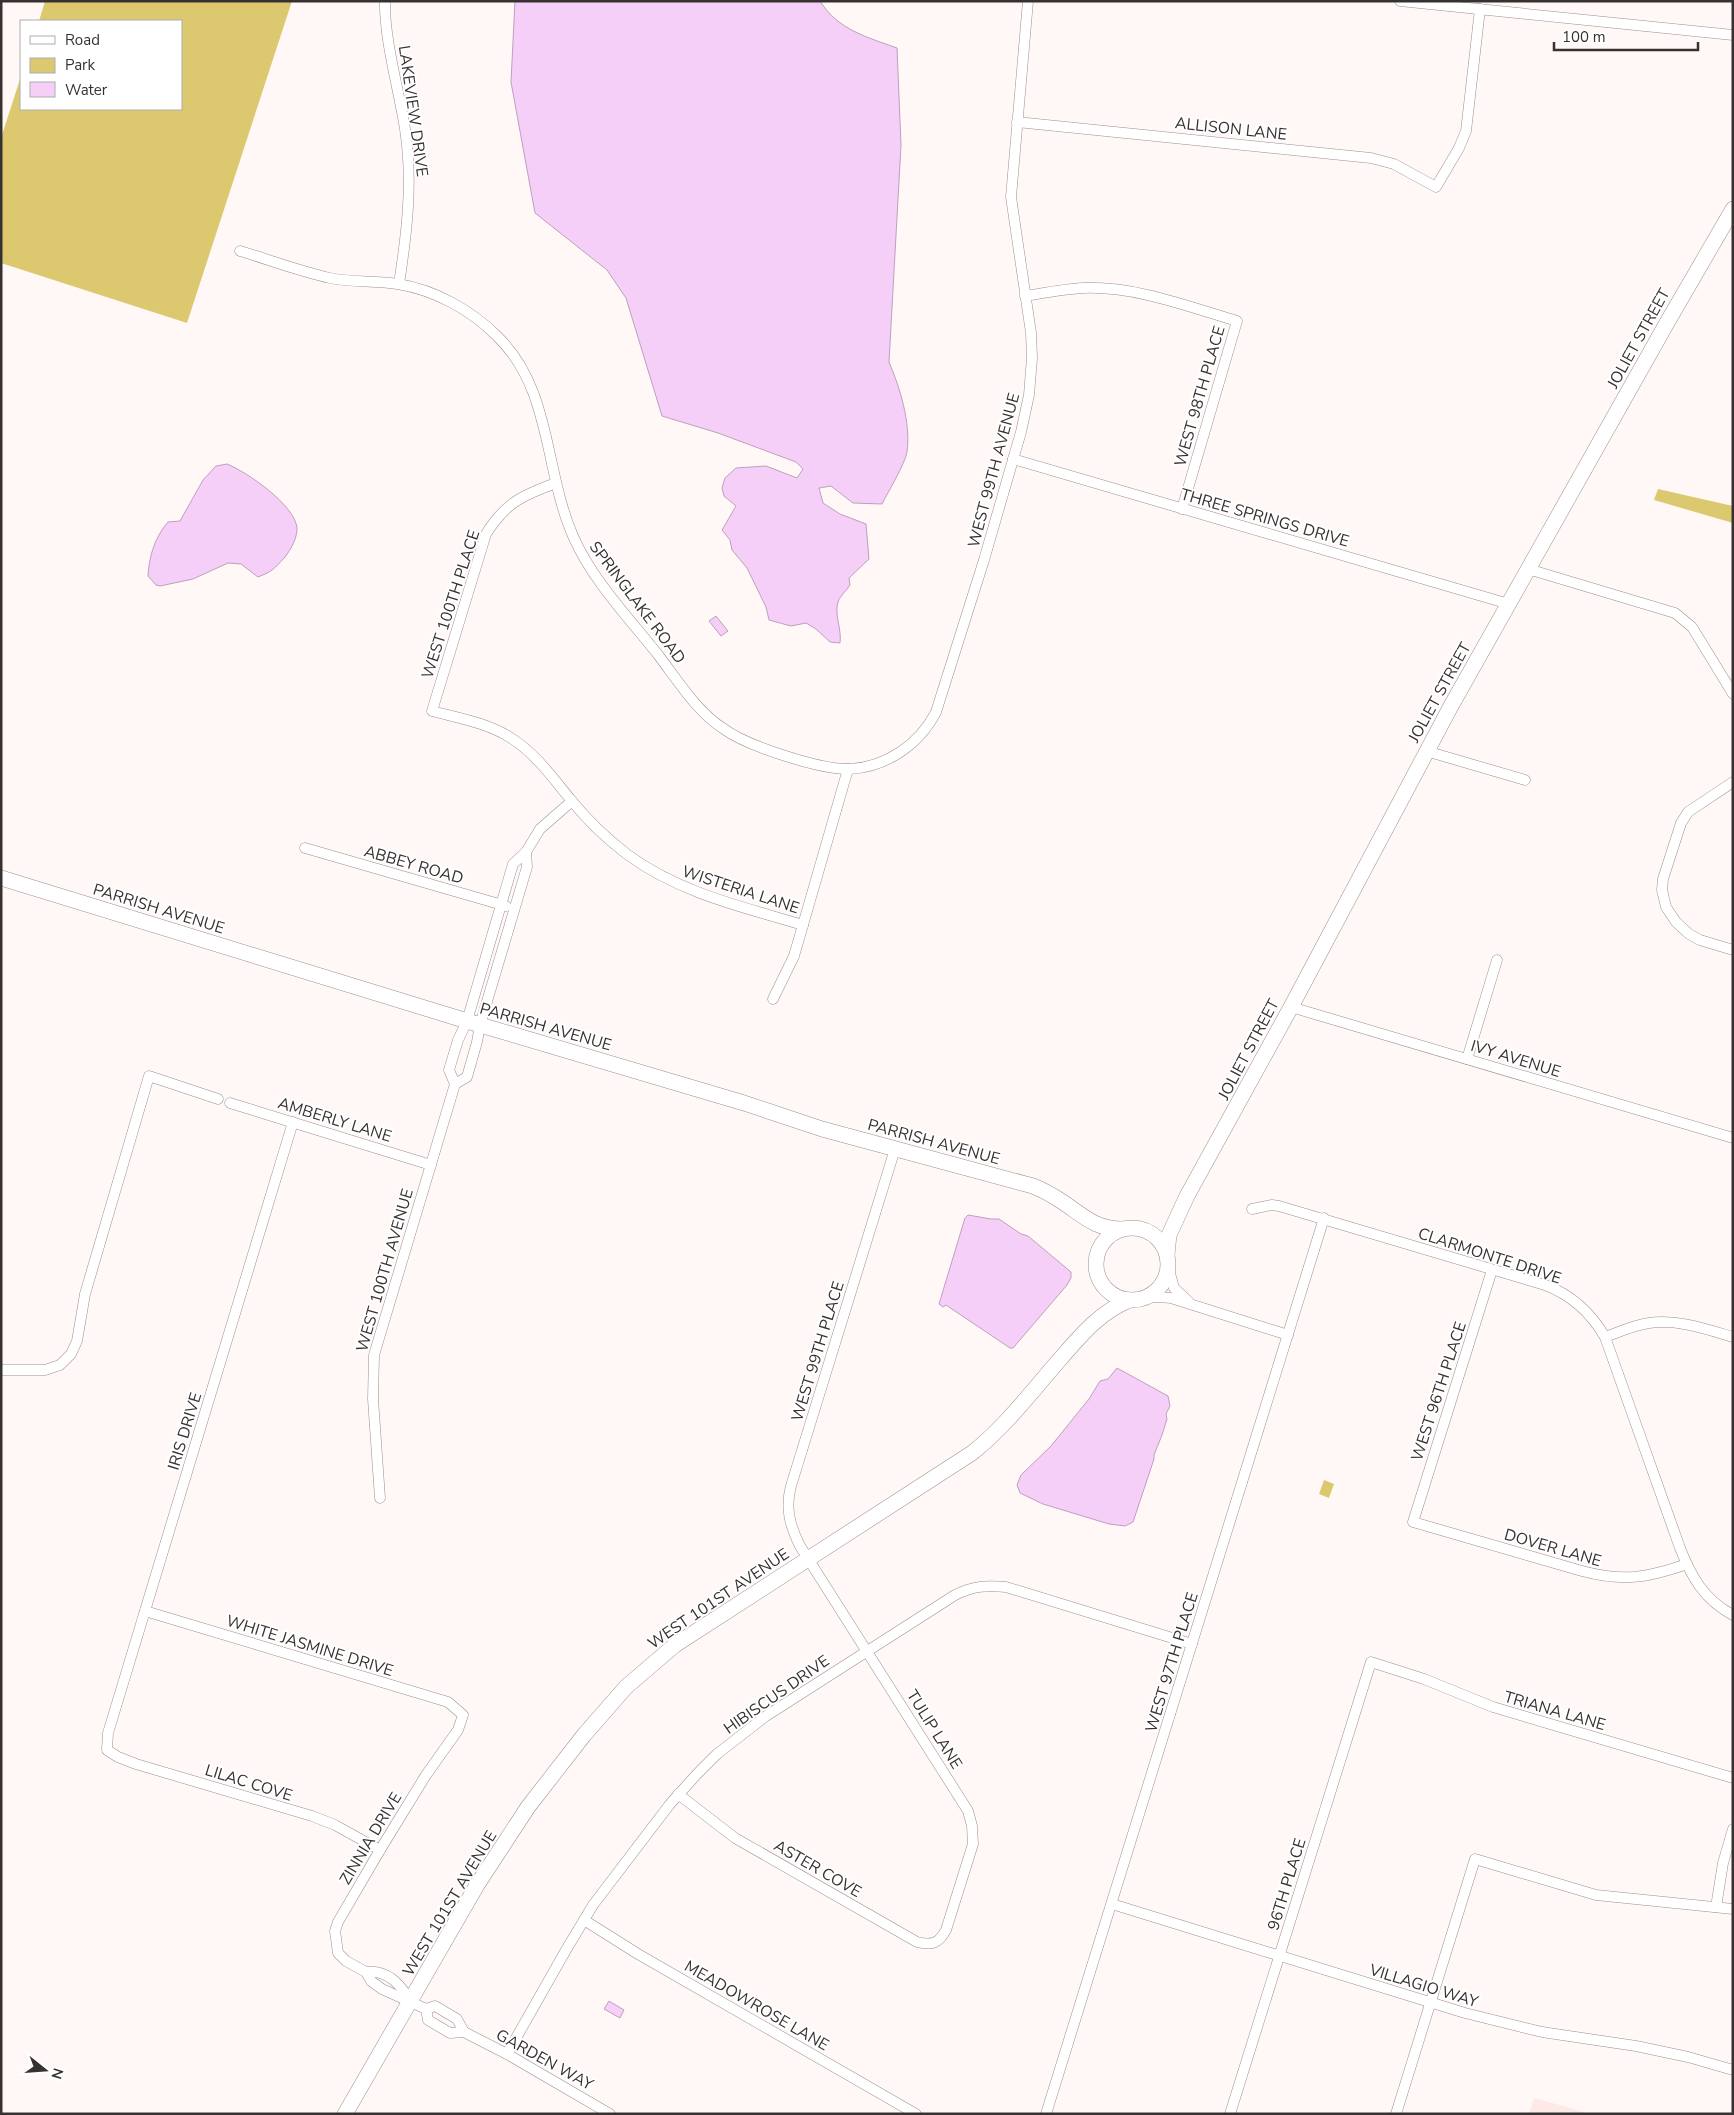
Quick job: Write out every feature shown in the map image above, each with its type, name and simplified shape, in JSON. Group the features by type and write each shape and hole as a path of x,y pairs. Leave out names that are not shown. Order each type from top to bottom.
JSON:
{"street":[{"name":"LAKEVIEW DRIVE","path":"385,1 386,20 405,130 409,169 409,214 399,284"},
{"name":"WEST 99TH AVENUE","path":"848,769 872,765 894,756 915,740 930,723 945,686 1027,408 1031,382 1031,333 1011,198 1016,122 1028,1"},
{"path":"1400,1 1733,34"},
{"name":"ALLISON LANE","path":"1016,122 1371,158 1394,164 1436,187 1459,148 1466,131 1480,9"},
{"name":"JOLIET STREET","path":"1168,1260 1169,1235 1187,1196 1291,1007 1426,751 1733,209"},
{"name":"SPRINGLAKE ROAD","path":"240,251 329,278 399,284 426,291 454,303 483,323 509,348 524,372 536,399 556,483 573,536 590,566 663,662 712,721 734,736 751,744 816,764 848,769"},
{"name":"WEST 98TH PLACE","path":"1025,296 1072,289 1112,290 1150,296 1237,321 1182,509"},
{"name":"THREE SPRINGS DRIVE","path":"1013,459 1509,604"},
{"name":"WEST 100TH PLACE","path":"432,711 486,534 494,521 513,502 556,483"},
{"path":"1528,569 1675,613 1692,628 1733,694"},
{"name":"WISTERIA LANE","path":"432,711 480,725 510,737 539,760 594,826 641,865 665,878 707,896 803,925"},
{"path":"1426,751 1525,780"},
{"path":"773,999 789,967 803,925 848,769"},
{"path":"1733,782 1688,812 1681,822 1663,879 1662,890 1666,907 1676,922 1689,934 1700,940 1733,950"},
{"name":"WEST 100TH AVENUE","path":"455,1084 467,1077 477,1042 473,1023 514,864 526,852 540,829 572,801"},
{"name":"ABBEY ROAD","path":"305,848 515,909"},
{"name":"WEST 100TH AVENUE","path":"380,1498 373,1399 374,1355 455,1084 449,1070 458,1040 473,1023 515,909 527,867 526,852"},
{"name":"PARRISH AVENUE","path":"1,878 473,1023 895,1149 1033,1186 1052,1195 1097,1225 1109,1229 1139,1228"},
{"path":"1467,1059 1497,960"},
{"name":"IVY AVENUE","path":"1291,1007 1733,1138"},
{"path":"1,1370 45,1370 60,1365 71,1354 77,1341 85,1294 149,1076 218,1099"},
{"name":"AMBERLY LANE","path":"230,1103 430,1165"},
{"name":"IRIS DRIVE","path":"107,1750 108,1733 293,1122"},
{"name":"WEST 99TH PLACE","path":"809,1560 791,1528 788,1494 895,1149"},
{"name":"JOLIET STREET","path":"1139,1228 1162,1222 1187,1196"},
{"name":"CLARMONTE DRIVE","path":"1252,1209 1272,1205 1279,1206 1546,1285 1564,1293 1590,1314 1605,1337 1686,1564 1702,1591 1717,1606 1733,1615"},
{"name":"PARRISH AVENUE","path":"1077,1212 1093,1236 1099,1276 1109,1291 1118,1297 1137,1299"},
{"name":"WEST 97TH PLACE","path":"1046,2114 1324,1218"},
{"path":"1139,1228 1150,1232 1159,1239 1168,1260 1175,1289 1192,1304"},
{"path":"1096,1259 1099,1249 1107,1238 1122,1229"},
{"path":"1137,1299 1159,1288 1165,1278 1168,1260"},
{"name":"WEST 96TH PLACE","path":"1413,1522 1492,1270"},
{"name":"WEST 101ST AVENUE","path":"1085,1330 1101,1302 1099,1276"},
{"path":"1137,1299 1165,1297 1288,1335"},
{"name":"WEST 101ST AVENUE","path":"345,2114 478,1885 528,1807 609,1705 636,1677 675,1645 809,1560 982,1445 1004,1423 1085,1330 1110,1310 1137,1299"},
{"path":"1605,1337 1648,1323 1669,1322 1692,1325 1733,1337"},
{"name":"DOVER LANE","path":"1413,1522 1582,1572 1608,1577 1641,1577 1686,1564"},
{"name":"TULIP LANE","path":"809,1560 961,1799 971,1819 973,1844 946,1930"},
{"name":"HIBISCUS DRIVE","path":"507,2054 584,1920 605,1888 678,1794 717,1754 748,1728 867,1650 956,1595 971,1587 989,1585 1006,1587 1192,1644"},
{"name":"WHITE JASMINE DRIVE","path":"145,1611 448,1702 463,1715"},
{"name":"TRIANA LANE","path":"1371,1662 1424,1679 1494,1708 1733,1778"},
{"name":"96TH PLACE","path":"1230,2114 1371,1662"},
{"name":"ZINNIA DRIVE","path":"411,2001 399,1983 376,1970 366,1972 346,1962 338,1953 335,1931 338,1922 380,1850 426,1775 458,1730 463,1715"},
{"name":"LILAC COVE","path":"107,1750 118,1757 136,1764 312,1816 335,1825 380,1850"},
{"name":"ASTER COVE","path":"678,1794 735,1838 918,1942 935,1943 942,1939 946,1930"},
{"path":"1716,1907 1723,1863 1733,1829"},
{"path":"1396,2114 1475,1858 1596,1895 1733,1910"},
{"name":"VILLAGIO WAY","path":"1112,1904 1431,2003 1500,2022 1542,2032 1647,2048 1733,2070"},
{"name":"MEADOWROSE LANE","path":"584,1920 642,1956 916,2114"},
{"name":"GARDEN WAY","path":"411,2001 426,2009 435,2006 457,2019 464,2032"},
{"name":"GARDEN WAY","path":"426,2009 428,2020 450,2033 464,2032 507,2054 610,2114"}],"shaded area":[{"path":"1534,2098 1567,2107 1589,2114 1529,2114"}],"green space":[{"path":"45,1 292,1 187,323 1,263 1,138 20,79 20,110 182,110 182,20 39,20"},
{"path":"1658,489 1733,506 1733,523 1654,500"},
{"path":"1324,1480 1334,1484 1329,1498 1319,1494"}],"water":[{"path":"515,1 820,1 827,11 844,26 864,36 897,48 901,145 889,362 904,406 908,441 907,452 900,471 882,504 853,503 831,486 819,488 823,503 840,514 866,524 869,559 849,578 850,585 838,602 840,643 830,642 816,629 806,623 791,626 769,620 766,607 747,568 732,550 730,540 722,530 736,506 724,496 722,488 725,478 736,468 766,466 797,478 803,469 796,462 718,433 662,416 626,298 607,270 535,213 511,82"},
{"path":"227,464 269,490 288,509 297,528 291,547 276,567 258,577 241,564 228,563 193,579 160,586 156,585 148,576 151,554 156,540 168,522 180,521 203,480 216,466"},
{"path":"716,616 728,631 721,636 709,621"},
{"path":"968,1215 999,1219 1021,1234 1028,1236 1071,1272 1071,1278 1067,1285 1013,1348 1010,1348 946,1305 943,1307 939,1304 965,1218"},
{"path":"1117,1368 1168,1396 1170,1406 1133,1522 1125,1526 1109,1524 1043,1504 1020,1493 1017,1485 1021,1475 1051,1446 1089,1399 1100,1381 1108,1379"},
{"path":"609,2001 624,2010 620,2018 604,2009"}]}
